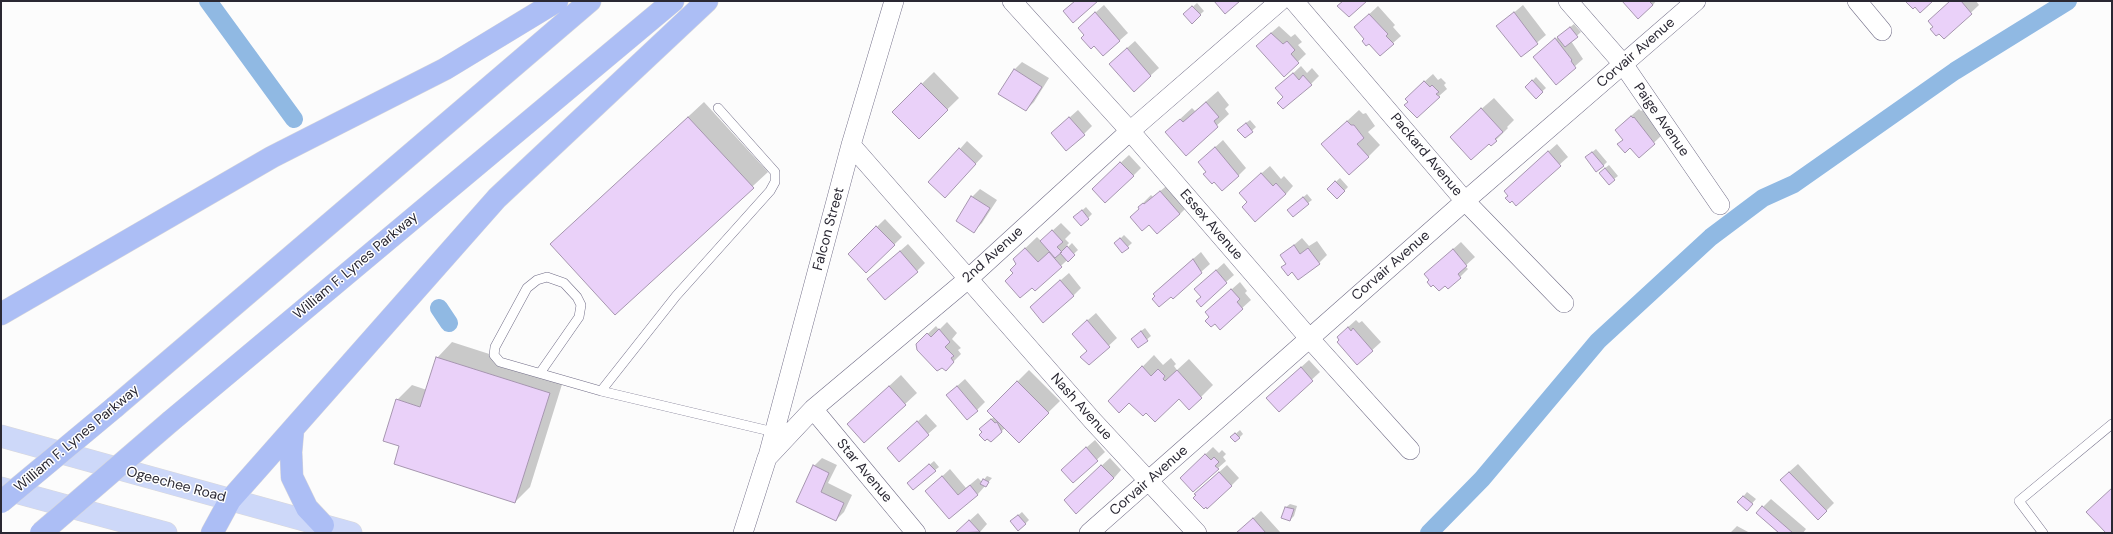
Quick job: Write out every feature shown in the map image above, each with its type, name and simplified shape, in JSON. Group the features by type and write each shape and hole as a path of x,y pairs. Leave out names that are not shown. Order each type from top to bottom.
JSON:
{"highway":[{"path":"1,314 272,157 445,69 557,1"},
{"name":"William F. Lynes Parkway","path":"1,502 116,407 590,1"},
{"name":"William F. Lynes Parkway","path":"41,533 171,421 673,1"},
{"path":"212,533 230,500 497,198 707,1"},
{"path":"293,429 291,452 292,477 307,508 323,525"}],"main road":[{"name":"Ogeechee Road","path":"1,436 351,533"},
{"path":"1,488 166,533"}],"street":[{"name":"Falcon Street","path":"767,458 851,145 894,1"},
{"name":"Essex Avenue","path":"1012,1 1130,131 1309,338 1410,450"},
{"name":"2nd Avenue","path":"743,533 767,458 813,410 968,278 1130,131 1280,1"},
{"name":"Packard Avenue","path":"1294,1 1465,201 1564,303"},
{"name":"Paige Avenue","path":"1568,1 1623,64 1720,205"},
{"name":"Corvair Avenue","path":"1089,533 1465,201 1696,1"},
{"path":"1857,1 1882,31"},
{"name":"Nash Avenue","path":"851,145 1092,420 1197,533"},
{"name":"Star Avenue","path":"813,410 916,533"}],"lane":[{"path":"601,391 676,296 770,191 775,182 775,172 718,108"},
{"path":"540,373 579,317 581,305 577,297 564,283 547,277 537,280 527,288 495,347 494,355 500,362 601,391 774,432"},
{"path":"2043,533 2019,501 2112,424"}],"building":[{"path":"1075,1 1098,1 1073,23 1063,11"},
{"path":"1214,1 1240,1 1225,14"},
{"path":"1343,1 1367,1 1349,17 1337,6"},
{"path":"1622,1 1649,1 1653,5 1638,19"},
{"path":"1933,1 1920,13 1915,7 1913,9 1906,2"},
{"path":"1950,1 1961,1 1972,14 1944,39 1939,34 1936,36 1930,29 1933,27 1928,21"},
{"path":"1192,6 1201,15 1192,24 1183,14"},
{"path":"1095,12 1120,41 1103,56 1094,46 1091,49 1081,38 1084,35 1078,28"},
{"path":"1514,12 1538,44 1521,57 1496,26"},
{"path":"1369,14 1388,34 1386,36 1394,44 1380,56 1369,44 1366,46 1362,41 1364,39 1354,27"},
{"path":"1570,27 1578,37 1565,47 1557,37"},
{"path":"1271,33 1283,44 1287,41 1295,50 1291,54 1299,63 1284,77 1256,46"},
{"path":"1555,38 1572,60 1571,61 1576,68 1556,85 1533,57"},
{"path":"1127,48 1151,76 1134,92 1109,64"},
{"path":"1014,69 1042,87 1026,111 998,94"},
{"path":"1293,73 1299,80 1303,75 1312,85 1283,109 1277,103 1283,97 1275,88"},
{"path":"1532,80 1543,92 1536,99 1525,87"},
{"path":"1424,81 1430,87 1432,85 1439,92 1436,94 1440,97 1417,118 1404,105 1408,102 1405,99"},
{"path":"921,83 948,110 919,139 892,112"},
{"path":"1206,102 1219,117 1214,121 1218,127 1186,156 1165,132 1180,119 1183,122"},
{"path":"1481,108 1503,132 1495,139 1497,141 1491,146 1489,144 1471,160 1450,137"},
{"path":"1631,116 1633,118 1634,117 1655,144 1639,158 1630,148 1625,153 1617,144 1623,140 1615,130"},
{"path":"688,117 754,188 615,315 550,244"},
{"path":"1069,117 1085,135 1066,151 1051,133"},
{"path":"1347,121 1351,125 1354,125 1364,138 1357,144 1369,157 1349,175 1321,144"},
{"path":"1246,123 1253,132 1245,138 1237,130"},
{"path":"1215,147 1239,176 1222,191 1214,182 1212,184 1203,174 1206,172 1198,162"},
{"path":"959,148 976,164 945,198 928,182"},
{"path":"1548,151 1561,166 1516,206 1512,201 1510,203 1505,198 1508,196 1504,191"},
{"path":"1592,152 1604,166 1596,172 1585,157"},
{"path":"1120,162 1134,176 1105,203 1092,189"},
{"path":"1605,168 1615,180 1609,185 1599,173"},
{"path":"1261,173 1273,186 1276,183 1286,194 1255,222 1242,207 1247,202 1239,193"},
{"path":"1335,181 1345,191 1337,199 1327,189"},
{"path":"1160,191 1180,214 1157,234 1149,225 1142,231 1130,217 1139,209 1138,207"},
{"path":"971,196 990,208 974,233 956,221"},
{"path":"1303,197 1309,204 1293,217 1287,210"},
{"path":"1082,210 1089,219 1081,226 1073,217"},
{"path":"876,226 895,245 866,273 848,254"},
{"path":"1052,230 1063,242 1057,247 1062,252 1055,258 1040,241"},
{"path":"1120,238 1129,248 1122,253 1114,243"},
{"path":"1294,245 1300,254 1308,248 1320,264 1298,280 1292,272 1288,276 1281,267 1286,264 1280,255"},
{"path":"1067,246 1075,255 1068,262 1060,253"},
{"path":"1025,248 1038,262 1049,252 1062,267 1035,291 1032,288 1020,298 1005,281 1013,273 1010,270 1016,264 1013,259"},
{"path":"1453,249 1467,266 1458,274 1461,278 1448,289 1445,286 1439,291 1433,285 1431,287 1427,282 1429,280 1424,274"},
{"path":"900,251 918,272 885,300 867,279"},
{"path":"1193,259 1202,273 1173,299 1171,297 1159,307 1152,299 1155,296 1153,294"},
{"path":"1216,270 1227,283 1201,307 1196,301 1201,297 1194,289"},
{"path":"1060,280 1074,296 1043,323 1030,307"},
{"path":"1231,289 1240,299 1237,302 1243,309 1220,330 1215,324 1211,327 1205,321 1209,317 1205,312"},
{"path":"1087,320 1110,347 1089,365 1080,357 1087,351 1072,334"},
{"path":"1348,327 1351,331 1353,328 1373,351 1357,365 1337,342 1339,340 1337,337"},
{"path":"939,329 950,342 945,347 954,356 951,358 954,362 946,371 942,368 937,371 917,350 916,344 927,333 931,337"},
{"path":"1141,331 1148,341 1138,348 1131,339"},
{"path":"436,357 550,393 515,503 394,464 399,446 383,441 396,399 420,407"},
{"path":"1142,366 1151,376 1158,369 1165,376 1163,379 1165,381 1177,370 1202,398 1189,410 1179,399 1155,422 1146,413 1143,416 1129,403 1119,413 1108,401"},
{"path":"1301,367 1313,381 1279,412 1266,398"},
{"path":"1017,381 1049,413 1019,443 987,411"},
{"path":"889,386 906,405 864,443 847,424"},
{"path":"957,386 978,411 967,420 946,395"},
{"path":"991,419 995,423 997,422 1002,432 991,442 987,439 985,441 979,435 982,432 979,429"},
{"path":"917,421 929,435 899,462 887,448"},
{"path":"1235,433 1240,438 1235,442 1230,437"},
{"path":"1086,447 1098,461 1073,483 1061,470"},
{"path":"1205,454 1211,460 1214,457 1219,462 1215,466 1219,469 1193,492 1180,478"},
{"path":"929,464 936,471 913,490 907,483"},
{"path":"813,465 829,473 821,492 844,503 836,521 796,502"},
{"path":"1101,465 1114,478 1076,514 1064,500"},
{"path":"1219,472 1232,486 1207,509 1206,507 1204,509 1193,498 1196,495 1194,494"},
{"path":"1789,472 1827,511 1818,520 1780,480"},
{"path":"942,476 958,495 970,485 978,495 949,519 925,491"},
{"path":"983,479 989,482 986,487 980,484"},
{"path":"2112,488 2112,533 2106,533 2086,512"},
{"path":"1743,496 1753,504 1747,511 1737,502"},
{"path":"1762,506 1793,533 1779,533 1756,513"},
{"path":"1285,507 1294,509 1290,521 1281,518"},
{"path":"1018,515 1026,524 1018,531 1010,521"},
{"path":"1253,518 1266,533 1236,533"},
{"path":"969,520 980,532 955,533"}],"waterway":[{"path":"208,1 294,119"},
{"path":"1429,533 1482,479 1598,341 1711,237 1763,198 1794,184 1955,71 2068,1"},
{"path":"439,308 449,323"}]}
